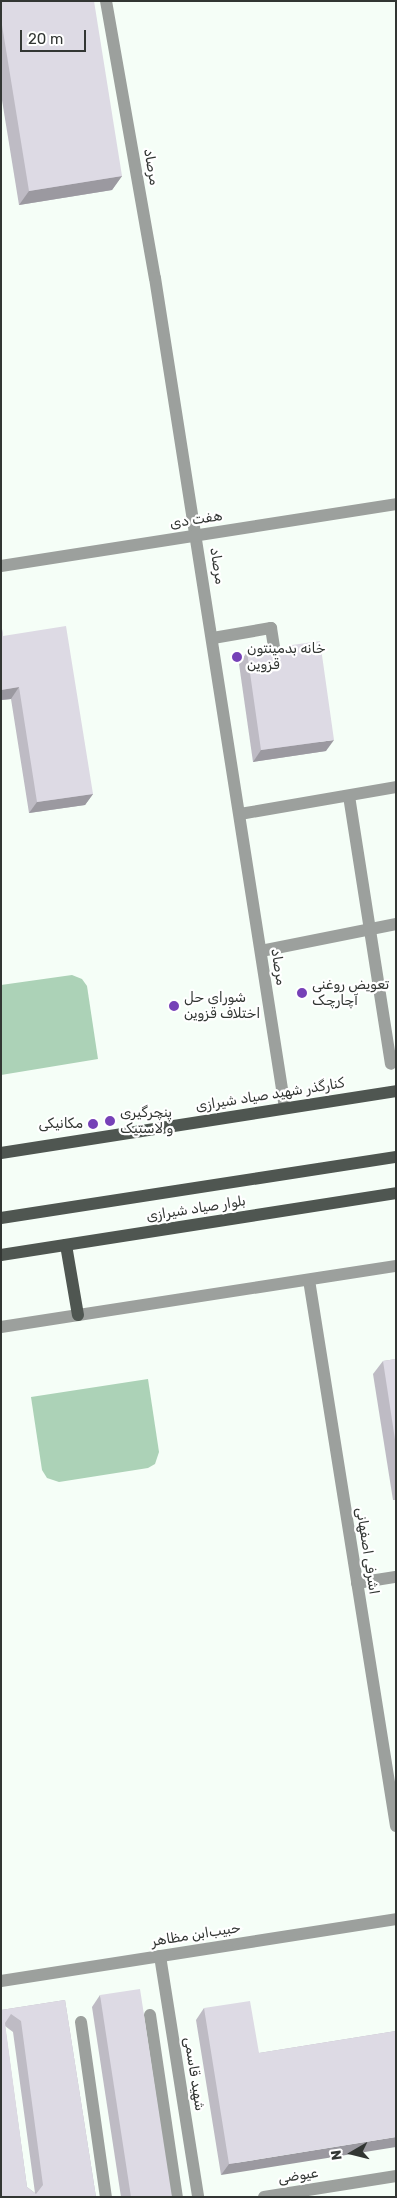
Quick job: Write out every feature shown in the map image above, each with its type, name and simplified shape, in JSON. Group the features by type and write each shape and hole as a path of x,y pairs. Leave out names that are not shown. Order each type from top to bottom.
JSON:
{"main road":[{"name":"کنارگذر شهید صیاد شیرازی","path":"1,1152 396,1091"},
{"name":"بلوار صیاد شیرازی","path":"1,1218 396,1157"},
{"name":"بلوار صیاد شیرازی","path":"1,1255 396,1193"},
{"path":"66,1244 78,1315"}],"street":[{"name":"مرصاد","path":"106,1 197,535 285,1108"},
{"name":"هفت دی","path":"1,566 396,504"},
{"path":"213,638 271,628 276,658"},
{"path":"240,814 396,788"},
{"path":"349,796 391,1064"},
{"path":"261,951 396,924"},
{"path":"1,1327 396,1266"},
{"name":"اشرفی اصفهانی","path":"309,1280 396,1826"},
{"path":"357,1583 396,1577"},
{"name":"حبیب‌ابن مظاهر","path":"1,1981 396,1919"},
{"name":"شهید قاسمی","path":"160,1956 198,2197"},
{"path":"150,2015 177,2197"},
{"path":"81,2022 106,2197"},
{"name":"عیوضی","path":"264,2197 396,2176"}],"green space":[{"path":"72,975 82,979 87,986 98,1059 1,1075 1,985"},
{"path":"148,1379 159,1452 155,1464 148,1468 59,1482 47,1478 42,1470 31,1397"}],"building":[{"path":"1,1 94,1 122,176 29,191 1,19"},
{"path":"1,622 3,636 66,626 93,794 37,802 19,687 1,690"},
{"path":"320,641 334,740 261,750 247,652 276,648 285,655 292,645"},
{"path":"396,1359 396,1446 383,1361"},
{"path":"140,1989 172,2197 131,2197 100,1995"},
{"path":"65,2000 96,2197 1,2197 1,2010","holes":["11,2014 21,2021 43,2185 36,2194 27,2187 5,2023"]},
{"path":"250,2001 259,2053 396,2031 396,2137 229,2164 204,2008"}],"place":[{"name":"خانه بدمینتون قزوین","path":"237,657"},
{"name":"تعویض روغنی آچارچک","path":"302,993"},
{"name":"شورای حل اختلاف قزوین","path":"174,1006"},
{"name":"پنچرگیری و لاستیک","path":"110,1121"},
{"name":"مکانیکی","path":"93,1124"}]}
